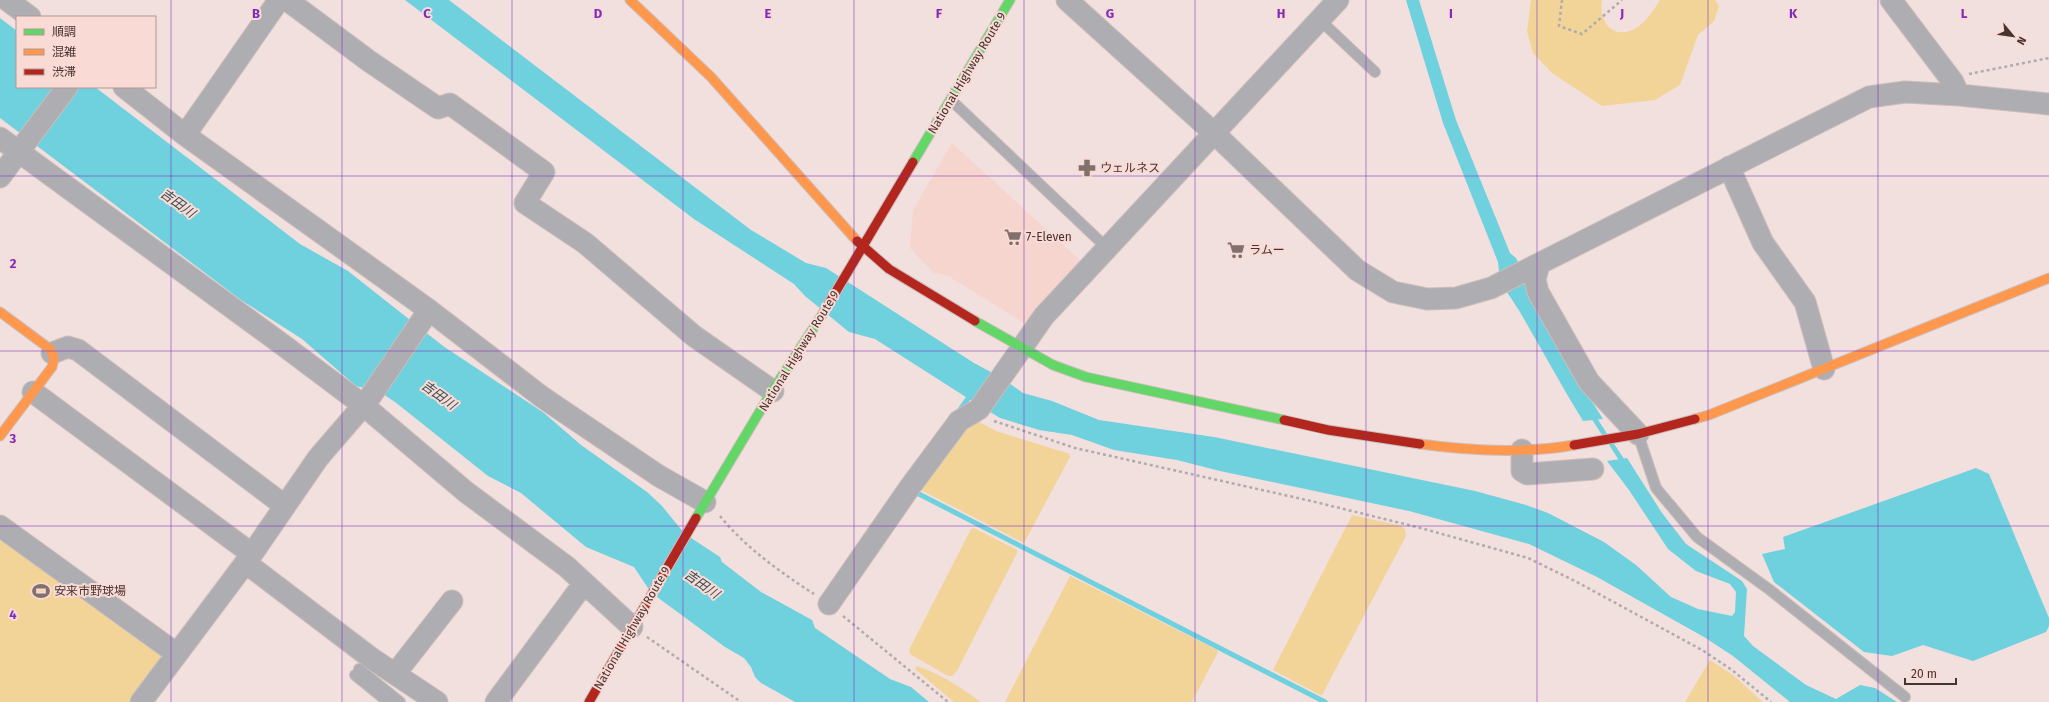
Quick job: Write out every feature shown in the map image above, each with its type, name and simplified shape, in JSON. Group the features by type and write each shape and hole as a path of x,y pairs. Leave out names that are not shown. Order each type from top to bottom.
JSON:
{"main road":[{"path":"630,0 711,77 739,111 863,248 889,269 1020,349 1053,365 1086,377 1334,431 1454,449 1522,450 1589,443 1630,436 1709,415 2049,278"},
{"name":"National Highway Route 9","path":"589,702 702,507 773,391 822,316 1010,0"},
{"path":"0,312 52,353 54,358 52,367 1,434"}],"street":[{"path":"7,0 29,16"},
{"path":"185,135 279,0"},
{"path":"288,0 369,61 438,108 450,104 544,172 525,203 585,243 694,336 773,391"},
{"path":"1067,0 1215,134 1357,270 1393,292 1426,299 1456,298 1475,294 1531,269 1869,97 1954,86 2049,104"},
{"path":"828,604 910,487 959,421 978,409 1044,316 1215,134 1338,0"},
{"path":"1891,0 1954,86"},
{"path":"0,177 66,88"},
{"path":"125,88 185,135 429,310 542,397 702,507"},
{"path":"0,138 22,147 283,345 366,403 466,492 567,567 634,624"},
{"path":"1729,167 1763,243 1805,302 1824,369"},
{"path":"1531,269 1538,292 1589,382 1630,436"},
{"path":"141,702 249,559 318,458 366,403 429,310"},
{"path":"52,353 68,346 78,350 285,506"},
{"path":"33,392 249,559 371,658 437,702"},
{"path":"1522,450 1522,471 1528,474 1593,470"},
{"path":"0,526 177,654"},
{"path":"496,702 579,590"},
{"path":"395,674 452,601"}],"lane":[{"path":"1320,20 1376,72"},
{"path":"951,100 1107,248"},
{"path":"1630,436 1656,488 1697,537 1776,595 1905,697"},
{"path":"543,549 542,554 547,560 603,614"},
{"path":"388,702 357,672 400,702"}],"path":[{"path":"1562,0 1559,26 1582,34 1622,0"},
{"path":"1954,86 2049,58"},
{"path":"978,409 989,419 1020,431 1075,448 1417,527 1528,558 1575,581 1702,650 1732,670 1771,702"},
{"path":"634,624 741,702"}],"shaded area":[{"path":"1531,0 1602,0 1601,8 1605,22 1615,31 1621,32 1628,31 1640,25 1650,16 1660,0 1715,0 1719,6 1714,21 1698,35 1680,85 1655,100 1602,106 1552,73 1533,53 1527,31"},
{"path":"952,143 1084,264 1029,326 948,276 934,273 910,248 913,210"},
{"path":"977,421 996,431 1070,454 1070,457 1024,543 917,488 951,440"},
{"path":"1352,515 1402,526 1405,530 1406,536 1322,695 1320,695 1273,670"},
{"path":"974,528 1017,550 1017,553 957,671 952,676 948,676 910,654 909,650 971,529"},
{"name":"安来市野球場","path":"0,533 164,649 163,664 134,702 0,702"},
{"path":"1070,576 1217,650 1218,652 1192,702 1005,702"},
{"path":"1710,660 1733,675 1763,702 1685,702"},
{"path":"917,666 950,681 981,702 954,702 915,669"}],"water":[{"path":"405,0 449,0 751,230 806,263 826,268 974,363 1000,377 980,406 875,339 849,332 805,296 794,284 694,219"},
{"path":"1406,0 1419,0 1456,120 1510,253 1516,258 1570,367 1603,419 1583,421 1503,284 1498,262 1443,123"},
{"name":"吉田川","path":"0,18 16,30 16,88 96,88 300,244 348,271 443,346 544,413 581,445 647,492 662,506 684,533 650,591 634,567 586,547 521,493 488,476 395,402 380,392 356,386 302,339 241,300 0,118"},
{"path":"1002,378 1023,393 1052,401 1099,420 1214,437 1475,491 1526,505 1548,513 1604,542 1636,565 1671,597 1698,609 1732,616 1735,612 1736,592 1730,584 1696,571 1668,549 1629,490 1607,461 1627,458 1662,513 1686,544 1742,581 1747,589 1744,636 1753,646 1806,685 1836,699 1860,685 1875,688 1897,702 1790,702 1733,656 1704,637 1597,577 1529,544 1409,511 1220,471 1177,460 1114,450 1072,435 1039,430 1000,418 982,407"},
{"path":"1976,468 1989,474 2049,618 2049,626 2046,632 1973,661 1923,645 1892,656 1864,652 1774,582 1762,554 1785,549 1783,537"},
{"name":"吉田川","path":"688,536 720,557 722,562 761,592 812,620 815,628 890,679 911,687 929,702 795,702 761,683 755,677 751,667 744,658 725,647 653,594"}],"waterway":[{"path":"959,411 972,393"},
{"path":"1592,415 1605,435"},
{"path":"1612,445 1625,465"},
{"path":"913,491 1325,702"}],"traffic: fast":[{"path":"913,162 1010,0"},
{"path":"696,518 769,396 822,315"},
{"path":"975,321 1053,365 1086,377 1284,420"}],"traffic: slow":[{"path":"630,0 711,77 857,241"},
{"path":"1695,419 1709,415 2049,278"},
{"path":"0,312 50,349 54,358 52,367 0,436"},
{"path":"1420,444 1478,450 1536,450 1574,445"}],"traffic: jam":[{"path":"822,315 913,162"},
{"path":"857,241 889,269 975,321"},
{"path":"1574,445 1638,434 1695,419"},
{"path":"1284,420 1328,430 1420,444"},
{"path":"589,702 696,518"}],"place":[{"name":"ウェルネス","path":"1087,168"},
{"name":"7-Eleven","path":"1013,237"},
{"name":"ラムー","path":"1236,250"},
{"name":"安来市野球場","path":"41,591"}]}
